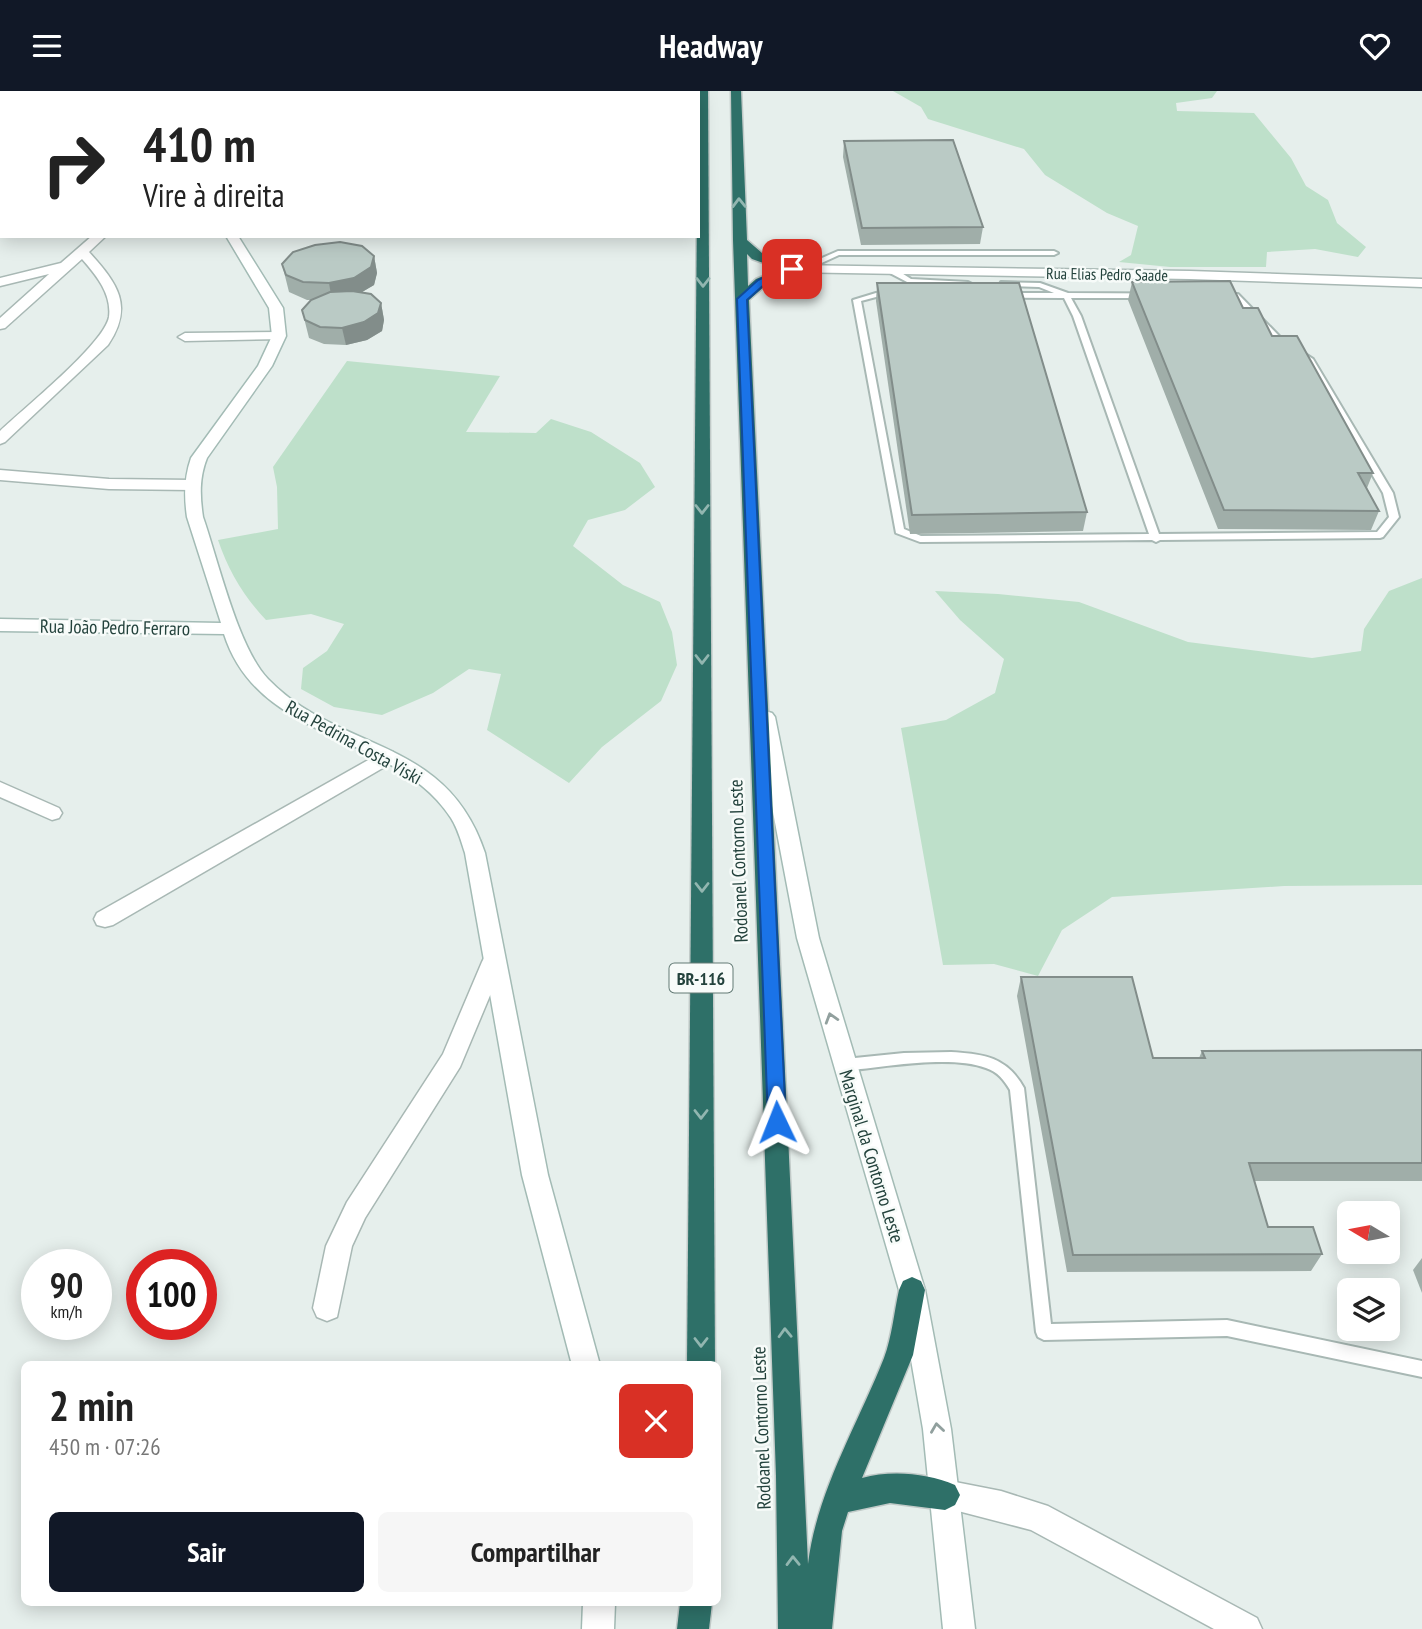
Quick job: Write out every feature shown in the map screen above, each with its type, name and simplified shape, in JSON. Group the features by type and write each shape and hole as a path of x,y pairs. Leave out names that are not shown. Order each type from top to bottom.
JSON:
{"highway":[{"name":"Rodoanel Contorno Leste","path":"701,1361 703,91"},
{"name":"Rodoanel Contorno Leste","path":"736,91 739,240 791,1476 794,1629"},
{"path":"739,240 757,256 797,269"},
{"path":"742,299 761,282 797,269"},
{"path":"816,1629 827,1531 836,1501 889,1384 899,1355 912,1290"},
{"path":"836,1501 867,1489 903,1487 945,1495"},
{"path":"693,1629 697,1606"},
{"path":"698,1606 700,1629"}],"street":[{"path":"0,325 98,238"},
{"path":"185,337 279,336 276,309 233,238"},
{"path":"0,439 103,342 116,322 114,295 108,283 82,253"},
{"path":"0,289 6,281 65,267"},
{"name":"Rua Elias Pedro Saade","path":"797,269 1422,283"},
{"name":"Rua Pedrina Costa Viski","path":"279,336 265,366 200,458 192,485 195,517 241,657 266,690 302,714 386,757 440,792 456,810 467,830 475,853 493,962 535,1175 585,1361"},
{"path":"0,475 141,485 192,485"},
{"name":"Rua João Pedro Ferraro","path":"0,625 231,629"},
{"name":"Marginal da Contorno Leste","path":"759,688 803,917 912,1290 928,1373 945,1495 959,1629"},
{"path":"105,919 386,757"},
{"path":"0,789 52,813"},
{"path":"327,1308 339,1246 356,1210 452,1061 493,962"},
{"path":"945,1495 1001,1506 1037,1517 1245,1629"},
{"path":"598,1629 599,1606"}],"lane":[{"path":"797,269 838,253 1054,253"},
{"path":"891,270 909,281 985,284"},
{"path":"998,284 1040,285 1066,295 1077,316 1156,539"},
{"path":"876,295 1066,295 1235,296 1279,341 1310,361 1388,493 1394,517 1380,535 920,539 899,531 858,300 876,295"},
{"path":"845,1065 945,1056 985,1061 1003,1069 1017,1088 1044,1332 1227,1328 1422,1369"}],"green space":[{"path":"893,91 1217,91 1212,98 1176,103 1177,111 1254,113 1291,158 1306,186 1328,200 1337,223 1366,247 1358,257 1315,249 1267,252 1266,267 1170,267 1119,262 1131,255 1138,226 1107,213 1045,175 1024,149 928,119 921,107"},
{"path":"347,361 500,376 466,432 536,433 551,419 591,432 640,463 655,487 625,510 588,520 573,546 623,585 660,602 672,632 677,665 661,701 602,747 569,783 487,730 501,674 469,669 433,693 382,715 334,707 301,689 303,668 327,651 344,624 311,614 266,620 232,572 218,540 278,529 277,487 273,467"},
{"path":"1422,578 1422,885 1284,886 1112,897 1062,930 1038,976 994,964 943,965 901,728 946,720 995,693 1004,659 960,620 935,591 1079,602 1188,642 1312,658 1361,651 1364,629 1389,591"}],"building":[{"path":"953,140 983,227 862,228 844,141"},
{"path":"340,242 362,246 374,256 371,267 354,278 329,283 303,282 286,275 282,264 293,252 315,245"},
{"path":"1230,281 1243,308 1258,308 1272,336 1297,336 1373,473 1358,473 1379,511 1224,510 1132,282"},
{"path":"877,283 1019,283 1087,512 912,515"},
{"path":"330,292 371,294 381,303 378,313 364,322 342,328 320,327 305,320 302,310 311,300"},
{"path":"1021,977 1132,977 1153,1058 1205,1058 1202,1051 1422,1050 1422,1163 1249,1163 1268,1227 1313,1227 1322,1254 1073,1255"}],"route":[{"path":"777,1122 742,299 761,282 792,269"}]}
